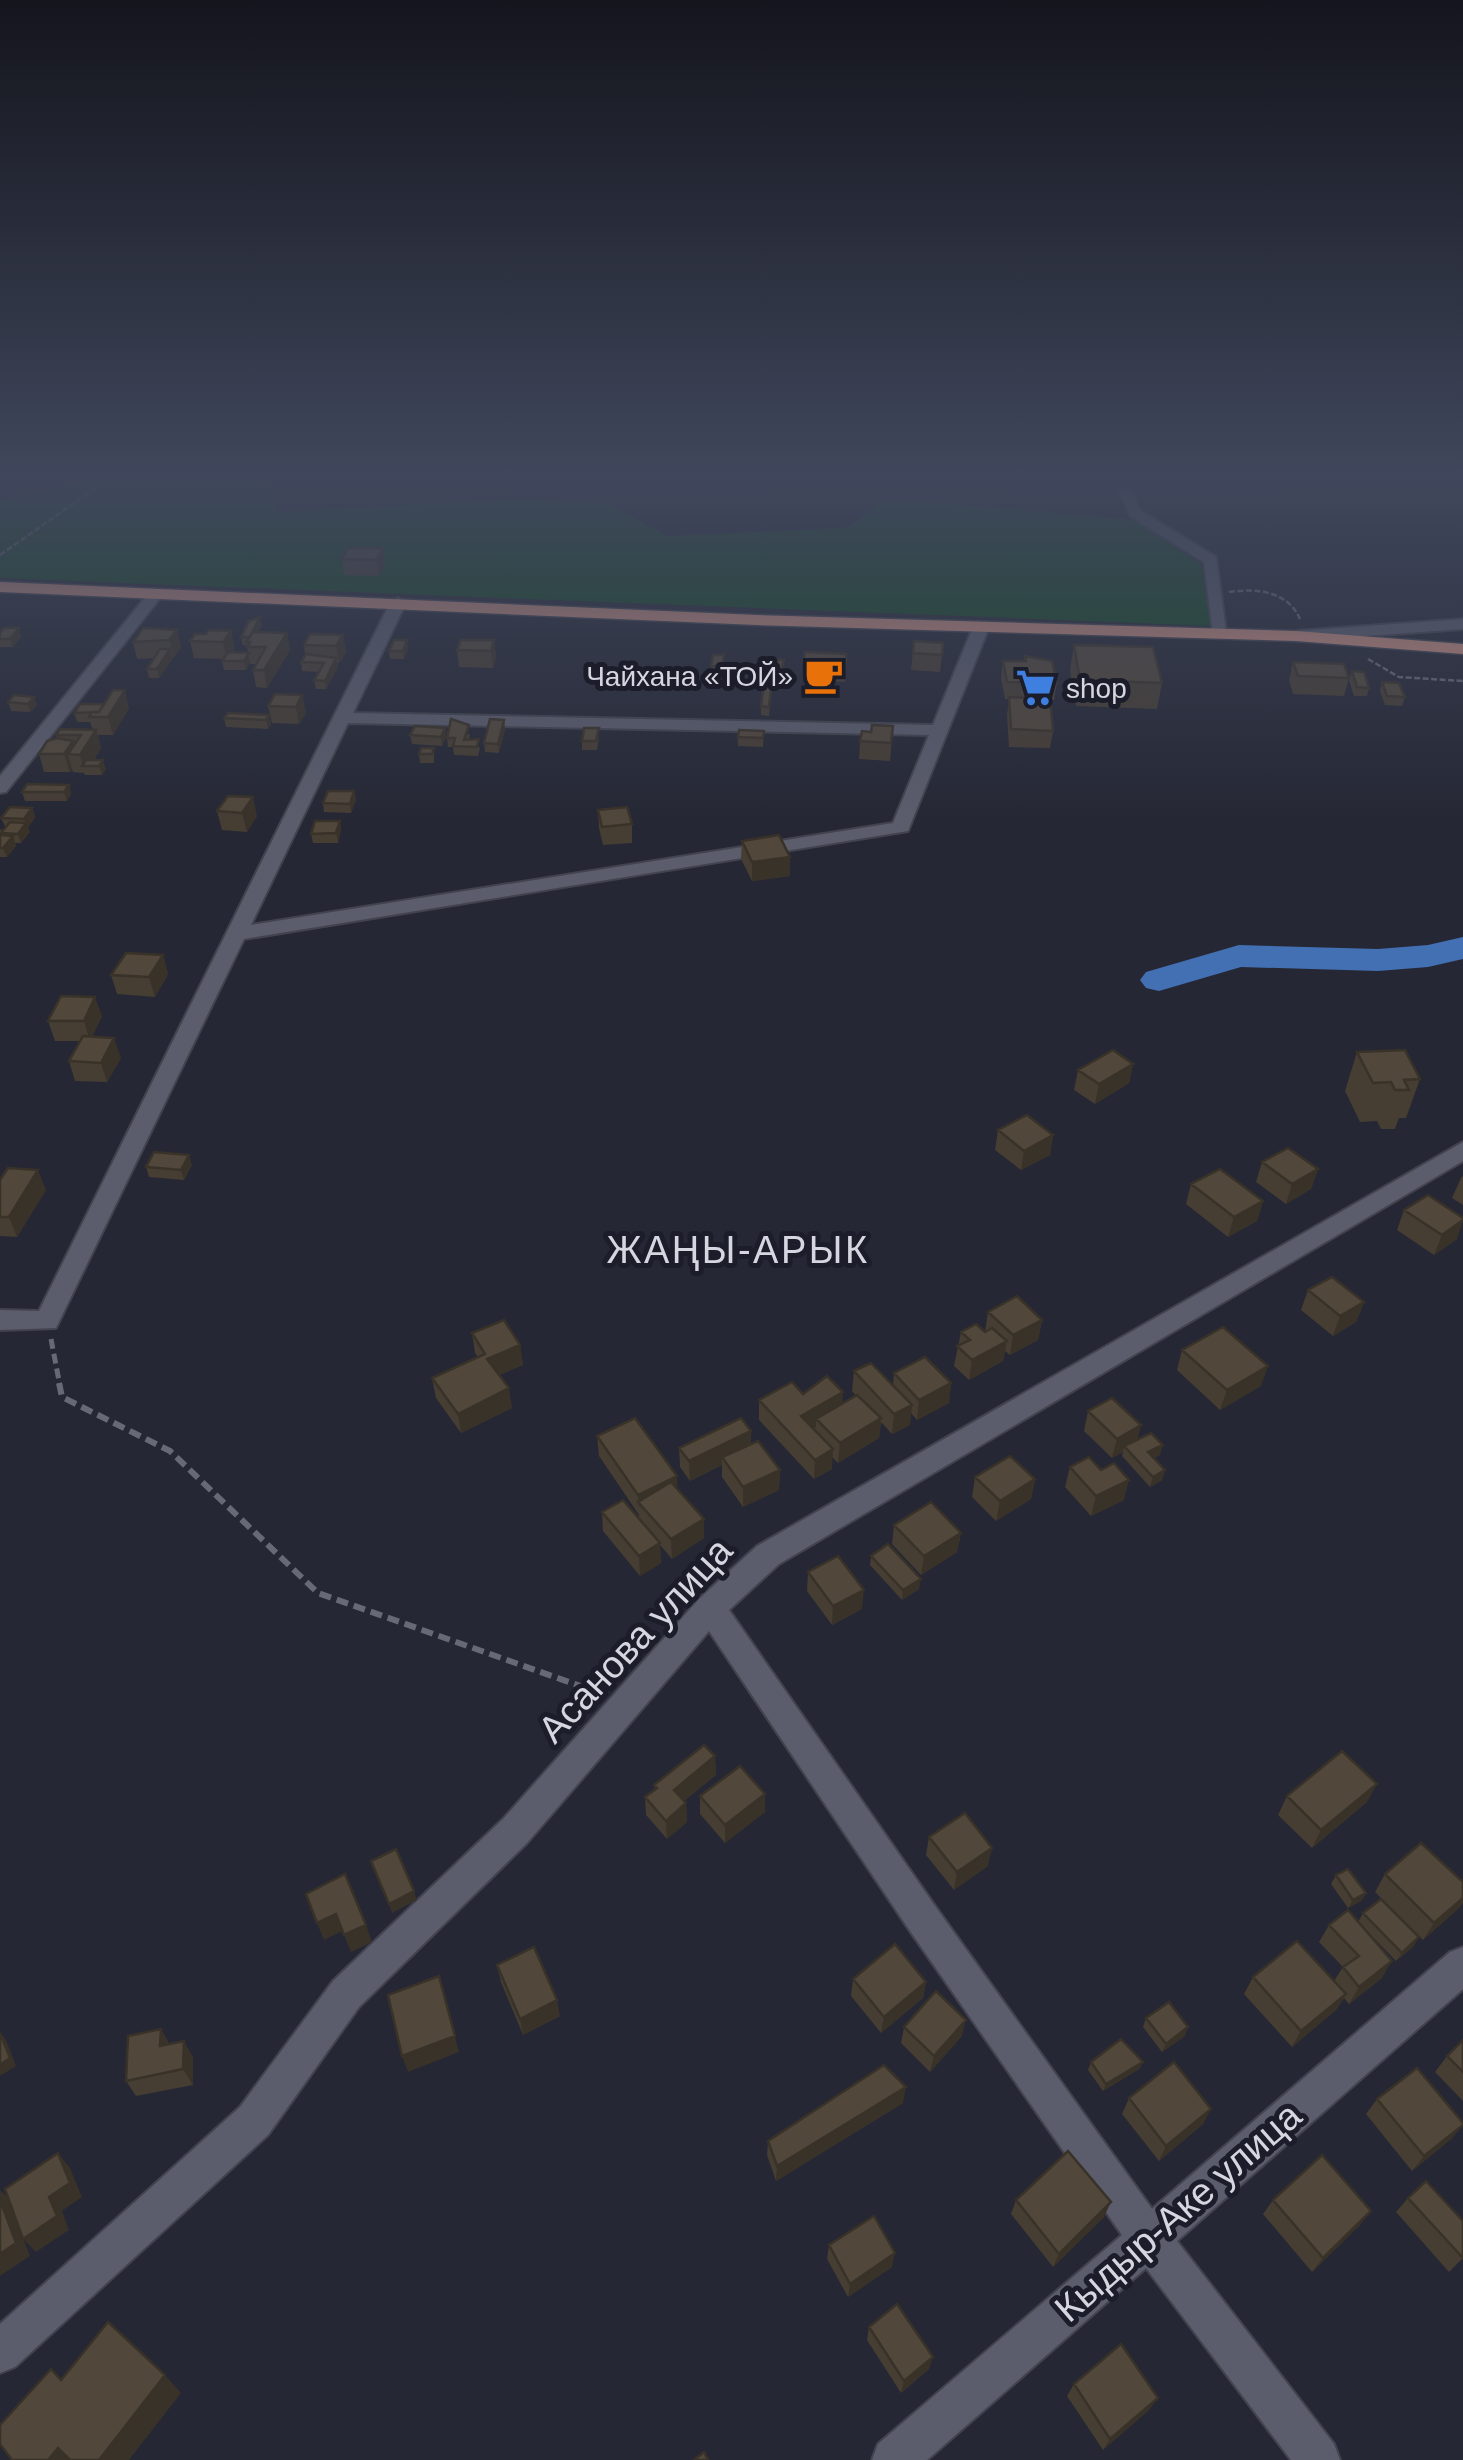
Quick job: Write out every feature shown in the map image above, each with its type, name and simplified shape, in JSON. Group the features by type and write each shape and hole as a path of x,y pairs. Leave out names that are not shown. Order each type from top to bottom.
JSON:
{"highway":[{"path":"212,595 982,627 1300,635 1463,649"}],"street":[{"path":"0,788 154,595"},
{"path":"1216,595 1220,635"},
{"path":"0,1320 47,1322 398,604"},
{"path":"1300,635 1463,624"},
{"path":"235,934 901,827 982,627"},
{"path":"341,718 940,730"},
{"name":"Асанова улица","path":"0,2352 254,2120 346,1994 516,1831 710,1608 768,1555 1463,1150"},
{"path":"710,1608 744,1651 865,1837 1148,2237 1318,2460"},
{"name":"Кыдыр-Аке улица","path":"894,2460 1463,1965"}],"path":[{"path":"1267,595 1286,599 1298,610 1300,635"},
{"path":"1360,640 1368,660 1378,670 1402,678 1463,682"},
{"path":"47,1322 62,1396 170,1451 318,1593 627,1703"}],"green space":[{"path":"424,595 1206,595 1211,626"}],"building":[{"path":"260,617 250,637 241,637 249,621"},
{"path":"4,628 19,628 10,639 0,639"},
{"path":"143,628 177,630 169,640 133,642"},
{"path":"209,630 231,631 223,642 190,641 195,634 206,634"},
{"path":"253,632 287,633 264,670 253,670 266,647 247,647"},
{"path":"310,634 343,635 336,646 304,645"},
{"path":"394,640 407,640 403,651 389,651"},
{"path":"461,640 494,640 491,651 457,650"},
{"path":"914,641 943,643 942,655 913,653"},
{"path":"1074,645 1153,647 1162,683 1080,680"},
{"path":"160,649 170,649 157,669 147,669"},
{"path":"228,652 249,653 244,661 222,661"},
{"path":"805,652 846,654 846,664 803,662"},
{"path":"306,654 336,658 325,681 314,680 324,663 301,662"},
{"path":"713,655 724,655 722,667 711,666"},
{"path":"1025,656 1052,661 1057,683 1007,682 1003,661 1026,661"},
{"path":"767,659 784,660 781,672 764,671"},
{"path":"1293,662 1344,664 1349,678 1298,676"},
{"path":"1352,671 1364,672 1369,688 1357,687"},
{"path":"764,682 772,682 769,707 761,706"},
{"path":"1382,682 1399,683 1405,697 1387,696"},
{"path":"113,690 125,690 108,717 89,717 92,712 99,712"},
{"path":"275,694 302,695 296,707 268,706"},
{"path":"14,695 34,697 28,704 8,702"},
{"path":"1009,697 1050,699 1053,731 1011,729"},
{"path":"80,704 104,704 99,712 74,713"},
{"path":"228,713 269,715 266,720 224,718"},
{"path":"451,719 469,725 464,740 479,739 477,747 453,746 455,738 447,738"},
{"path":"490,719 504,720 498,744 484,743"},
{"path":"872,725 893,726 891,743 860,741 862,731 871,732"},
{"path":"415,726 445,728 441,737 410,735"},
{"path":"584,728 599,728 596,741 582,741"},
{"path":"60,729 96,730 80,755 68,754 81,735 56,735"},
{"path":"739,730 764,731 763,738 738,737"},
{"path":"47,741 73,741 64,754 39,754"},
{"path":"421,748 434,748 432,754 419,754"},
{"path":"86,760 103,760 99,766 82,766"},
{"path":"27,784 69,785 64,792 22,792"},
{"path":"328,791 354,791 350,804 323,803"},
{"path":"228,796 253,797 242,813 217,811"},
{"path":"10,807 32,808 24,819 1,818"},
{"path":"627,807 632,824 602,827 598,810"},
{"path":"315,821 340,821 336,833 311,834"},
{"path":"10,822 26,823 18,834 1,833"},
{"path":"0,835 13,836 3,848 0,848"},
{"path":"779,835 790,857 752,862 742,841"},
{"path":"126,953 163,955 149,977 111,975"},
{"path":"61,996 95,997 84,1021 48,1021"},
{"path":"83,1036 114,1038 101,1063 69,1061"},
{"path":"1113,1050 1133,1064 1099,1084 1078,1070"},
{"path":"1405,1050 1420,1079 1404,1080 1409,1090 1395,1090 1391,1082 1373,1083 1357,1052"},
{"path":"1027,1115 1053,1135 1024,1151 998,1130"},
{"path":"1288,1148 1318,1169 1292,1184 1262,1162"},
{"path":"154,1152 189,1155 181,1170 146,1167"},
{"path":"8,1168 38,1170 9,1217 0,1217 0,1180"},
{"path":"1220,1169 1263,1201 1234,1217 1191,1184"},
{"path":"1428,1195 1463,1220 1442,1235 1404,1210"},
{"path":"1332,1277 1364,1302 1340,1316 1308,1290"},
{"path":"1017,1296 1042,1320 1013,1335 988,1312"},
{"path":"504,1320 520,1345 487,1359 509,1388 458,1414 432,1378 485,1354 472,1333"},
{"path":"976,1324 985,1332 992,1328 1007,1341 972,1360 957,1346 970,1340 961,1332"},
{"path":"1223,1327 1268,1366 1227,1390 1182,1350"},
{"path":"925,1357 951,1383 919,1400 894,1373"},
{"path":"871,1363 912,1405 894,1414 854,1371"},
{"path":"827,1376 843,1392 801,1416 833,1449 815,1460 759,1400 792,1382 803,1394"},
{"path":"857,1395 881,1418 840,1443 816,1419"},
{"path":"1112,1398 1141,1425 1117,1439 1088,1411"},
{"path":"635,1418 677,1476 638,1495 597,1436"},
{"path":"741,1418 751,1431 689,1461 679,1448"},
{"path":"1151,1433 1163,1445 1148,1452 1165,1470 1153,1477 1124,1446"},
{"path":"758,1441 780,1470 743,1487 722,1457"},
{"path":"1010,1456 1035,1479 1000,1501 975,1477"},
{"path":"1089,1457 1101,1470 1114,1463 1129,1480 1096,1496 1070,1467"},
{"path":"671,1482 704,1519 671,1539 638,1502"},
{"path":"623,1500 660,1543 639,1556 602,1512"},
{"path":"931,1502 961,1533 924,1556 894,1525"},
{"path":"888,1544 921,1579 903,1590 871,1556"},
{"path":"838,1556 864,1590 833,1606 808,1572"},
{"path":"704,1745 715,1756 674,1790 686,1803 666,1821 645,1797 657,1788 654,1785"},
{"path":"1342,1751 1377,1784 1321,1830 1287,1796"},
{"path":"740,1766 765,1794 725,1825 700,1796"},
{"path":"965,1813 992,1848 957,1872 929,1837"},
{"path":"1421,1843 1463,1882 1463,1898 1434,1923 1385,1874"},
{"path":"396,1849 414,1891 389,1904 371,1861"},
{"path":"1348,1869 1366,1893 1353,1900 1336,1875"},
{"path":"345,1874 366,1925 344,1935 336,1914 317,1923 306,1894"},
{"path":"1381,1899 1419,1937 1402,1953 1363,1913"},
{"path":"1348,1910 1392,1961 1359,1987 1343,1967 1359,1956 1329,1925"},
{"path":"1297,1941 1346,1994 1301,2031 1253,1977"},
{"path":"895,1944 926,1982 884,2017 853,1979"},
{"path":"534,1947 557,2000 520,2019 497,1965"},
{"path":"439,1976 455,2036 402,2056 388,1995"},
{"path":"936,1991 966,2020 934,2056 904,2027"},
{"path":"1169,2002 1188,2027 1166,2044 1146,2018"},
{"path":"161,2029 160,2046 184,2041 183,2069 126,2081 128,2036"},
{"path":"0,2033 10,2058 0,2065"},
{"path":"1121,2039 1143,2062 1106,2084 1091,2062"},
{"path":"1463,2040 1463,2072 1447,2056"},
{"path":"1174,2062 1211,2109 1166,2146 1129,2098"},
{"path":"884,2065 906,2087 777,2166 768,2141"},
{"path":"1417,2068 1463,2123 1424,2156 1377,2099"},
{"path":"1068,2151 1111,2202 1059,2254 1016,2200"},
{"path":"58,2153 70,2183 49,2197 57,2216 23,2239 5,2189"},
{"path":"1322,2155 1371,2211 1323,2258 1273,2200"},
{"path":"1426,2181 1463,2221 1463,2258 1408,2198"},
{"path":"0,2200 16,2243 0,2254"},
{"path":"874,2216 895,2253 850,2284 829,2245"},
{"path":"897,2304 933,2357 904,2381 869,2327"},
{"path":"108,2322 165,2375 99,2460 70,2460 58,2448 48,2460 12,2460 0,2444 0,2425 51,2369 61,2380"},
{"path":"1121,2344 1158,2398 1110,2439 1074,2384"}],"waterway":[{"path":"1159,980 1239,956 1378,960 1428,956 1463,948"}],"place":[{"name":"Чайхана «ТОЙ»","path":"823,676"},
{"name":"shop","path":"1036,688"}],"district":[{"name":"ЖАҢЫ-АРЫК","path":"738,1250"}]}
